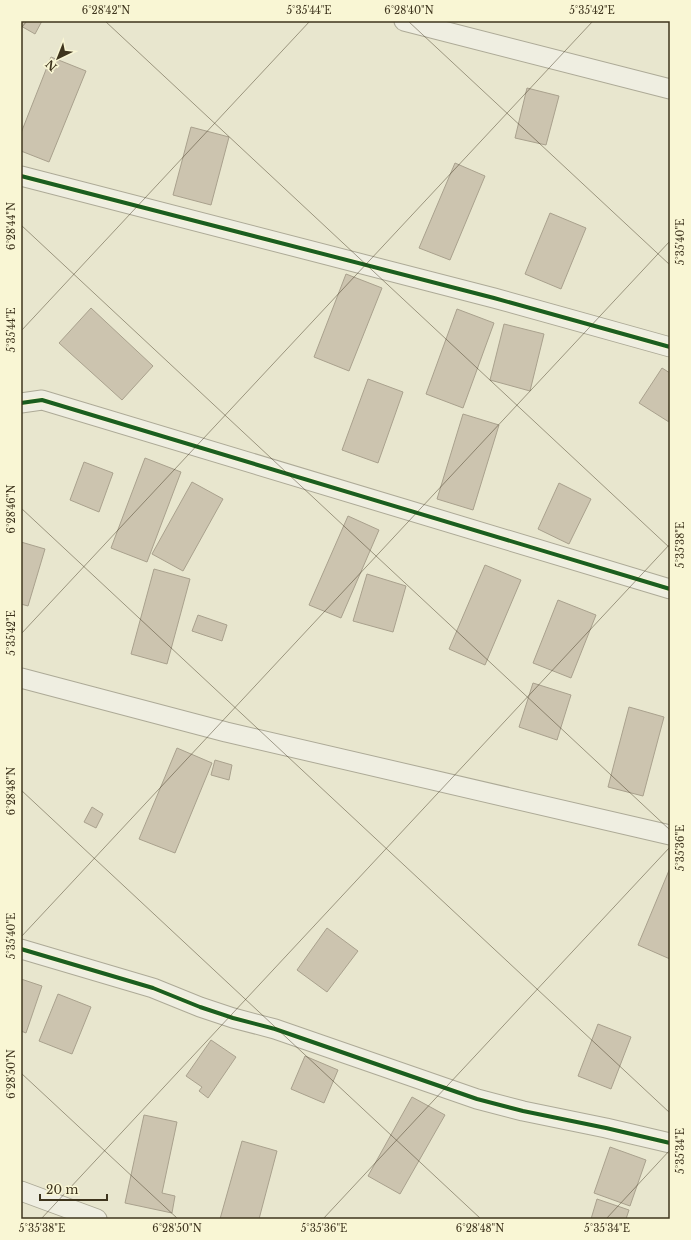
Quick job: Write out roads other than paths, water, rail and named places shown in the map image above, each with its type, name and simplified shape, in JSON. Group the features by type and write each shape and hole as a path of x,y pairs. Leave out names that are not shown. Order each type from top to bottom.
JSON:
{"street":[{"path":"404,21 670,89"},
{"path":"21,176 486,296 670,347"},
{"path":"21,404 42,400 670,590"},
{"path":"21,678 226,732 670,835"},
{"path":"21,949 153,988 200,1007 233,1018 275,1029 477,1098 523,1111 670,1143"},
{"path":"21,1191 97,1219"}]}
